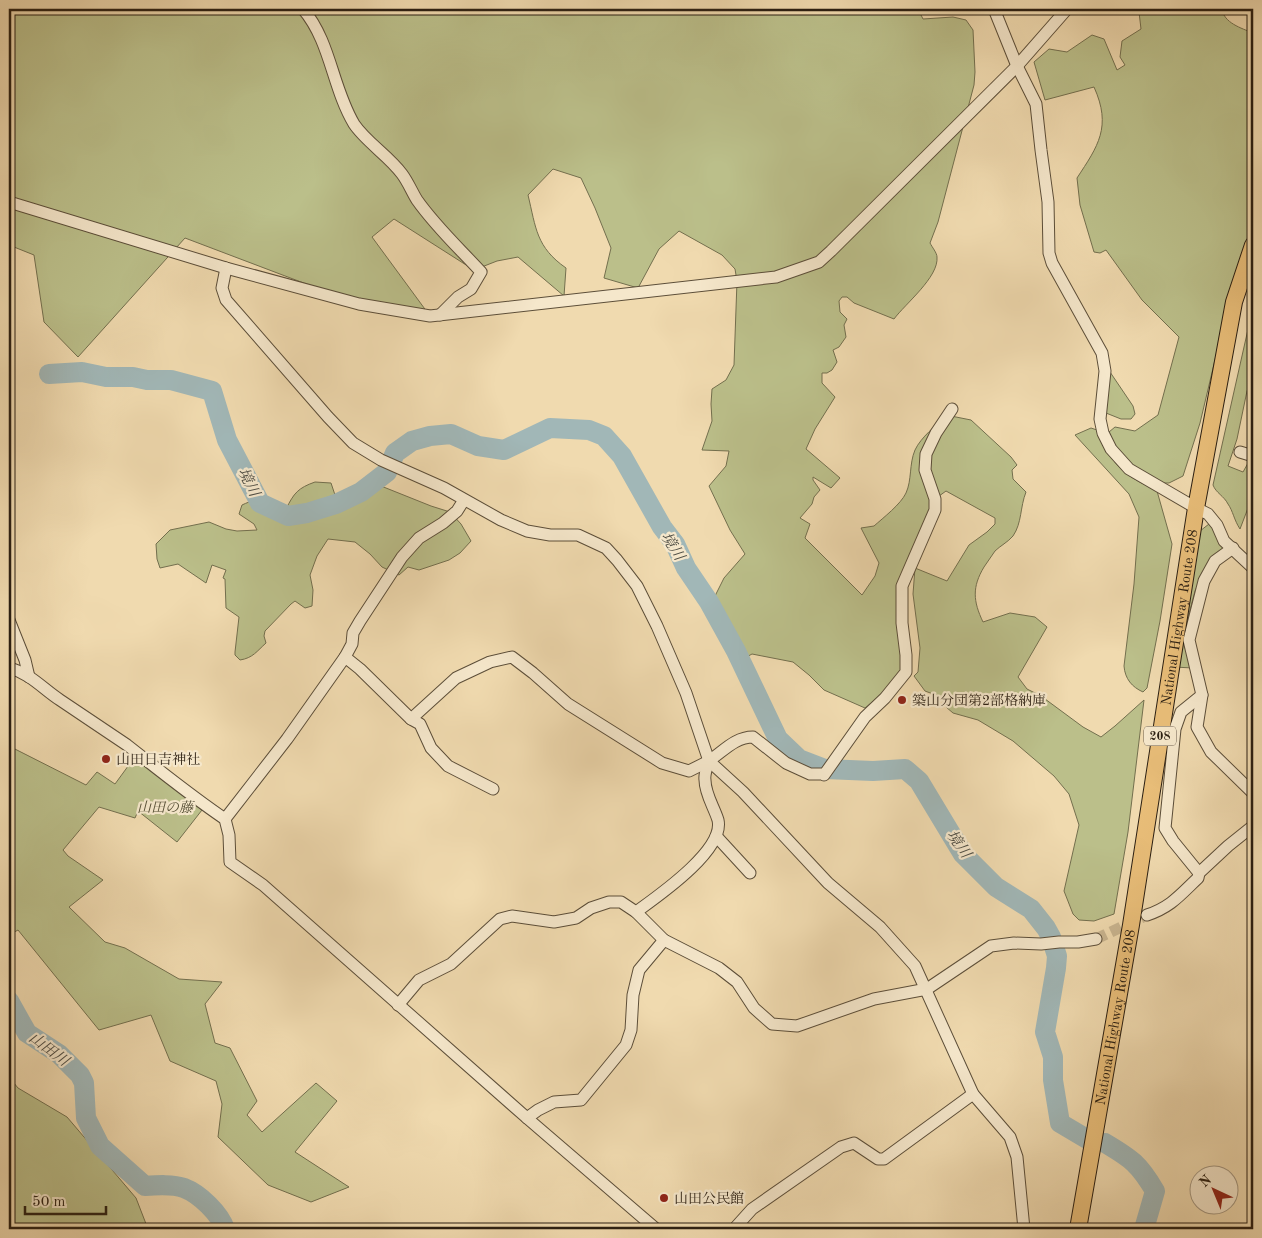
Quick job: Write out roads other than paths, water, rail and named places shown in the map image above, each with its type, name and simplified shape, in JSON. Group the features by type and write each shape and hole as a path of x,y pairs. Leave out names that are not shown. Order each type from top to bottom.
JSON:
{"highway":[{"name":"National Highway Route 208","path":"1078,1229 1130,925 1196,508 1234,302 1253,245"}],"street":[{"path":"303,9 320,33 344,102 355,125 401,173 428,214 481,272 471,289 458,297 440,315"},
{"path":"994,9 1017,66 1036,104 1040,150 1048,202 1048,253 1102,353 1105,371 1100,419 1103,433 1119,461 1129,470 1208,514 1217,525 1224,541 1253,568"},
{"path":"9,202 226,268 359,304 430,316 776,277 819,262 1017,66 1067,9"},
{"path":"226,268 222,288 226,300 328,418 353,442 381,460 444,488 501,520 527,531 550,535 578,535 606,548 637,586 658,626 686,693 709,761 743,792 828,883 880,927 915,966 973,1094 1010,1137 1017,1157 1024,1229"},
{"path":"411,720 456,678 490,662 512,657 568,704 662,763 689,771 709,761 725,747 747,737 753,737 786,763 810,774 824,775 865,717 885,698 906,672 902,623 902,586 935,510 935,499 925,470 926,454 936,433 952,409"},
{"path":"1240,452 1253,456"},
{"path":"225,819 287,739 345,657 352,644 353,633 402,557 419,538 443,523 457,511 464,500"},
{"path":"1232,548 1215,562 1204,581 1189,640 1202,695 1198,727 1211,752 1253,793"},
{"path":"9,620 29,677"},
{"path":"345,657 360,669 411,720 420,724 431,748 448,766 493,789"},
{"path":"9,668 29,677 109,732 196,800 225,819 229,835 230,862 263,886 656,1229"},
{"path":"1199,873 1165,828 1175,729 1181,712 1202,695"},
{"path":"636,912 688,870 705,853 716,836 718,822 704,779 709,761"},
{"path":"1146,915 1172,904 1198,878 1199,873 1253,826"},
{"path":"716,836 750,873"},
{"path":"398,1005 419,980 451,964 500,919 512,916 554,922 576,918 591,908 608,902 621,902 636,912 664,940 719,968 737,982 754,1008 772,1024 797,1026 823,1019 874,1000 927,989 991,946 1014,943 1078,942 1096,939"},
{"path":"527,1118 554,1102 581,1100 626,1045 631,1030 633,995 639,970 664,940"},
{"path":"734,1229 752,1209 841,1147 854,1143 878,1159 884,1159 973,1094"}],"waterway":[{"name":"境川","path":"49,374 82,372 106,377 171,380 212,391 227,440 260,503 288,516 307,513 336,504 361,492 387,472 395,453 412,441 430,436 451,434 478,446 504,450 550,428 589,430 604,436 622,456 662,527 675,544 686,568 709,602 736,651 778,739 799,759 825,769 873,771 905,769 919,781 963,854 996,887 1031,909 1046,928 1057,956 1045,1032 1053,1057 1053,1080 1060,1123 1087,1139"},
{"name":"山田川","path":"9,1001 27,1033 59,1054 80,1075 84,1083 86,1118 100,1146 145,1186 175,1186 190,1191 214,1211 225,1229"},
{"name":"境川","path":"1105,1143 1134,1163 1155,1191 1144,1229"}],"tunnel":[{"path":"1096,939 1147,915"}],"place":[{"name":"築山分団第2部格納庫","path":"902,700"},
{"name":"山田日吉神社","path":"106,759"},
{"name":"山田公民館","path":"664,1198"}],"park label":[{"name":"山田の藤","path":"165,807"}]}
